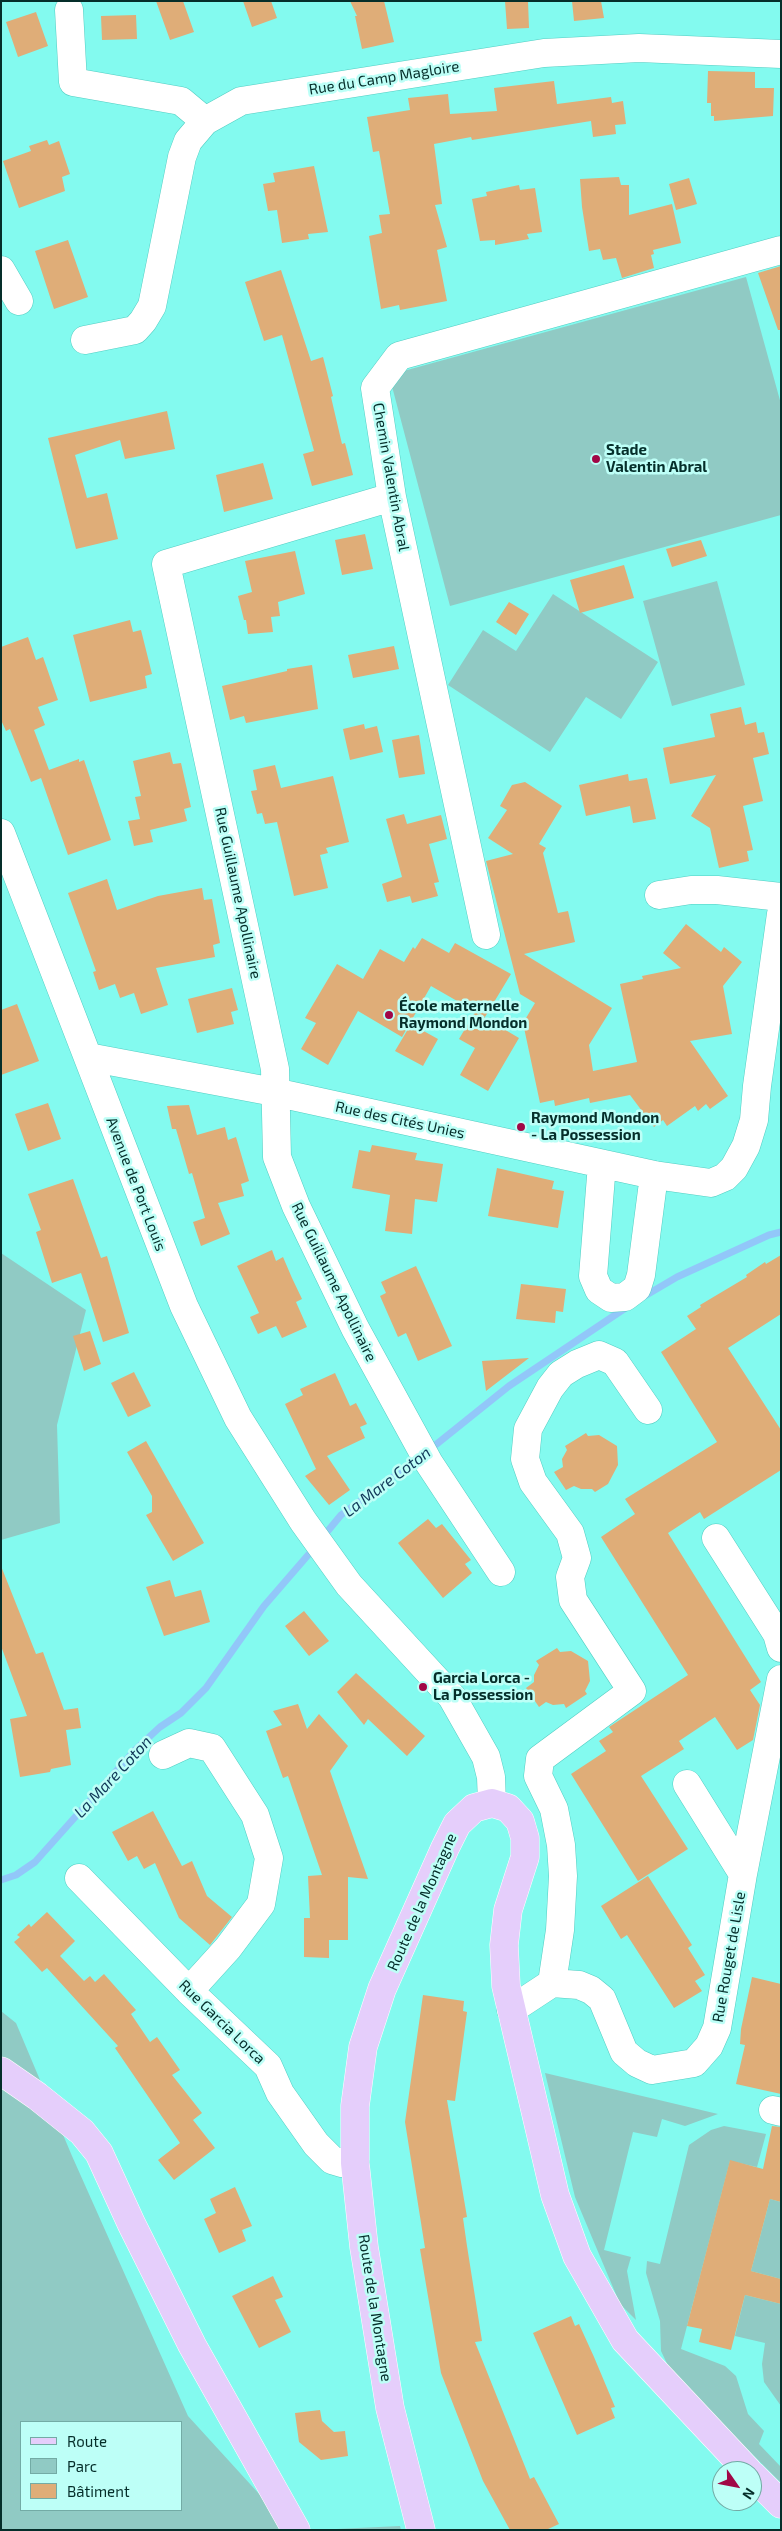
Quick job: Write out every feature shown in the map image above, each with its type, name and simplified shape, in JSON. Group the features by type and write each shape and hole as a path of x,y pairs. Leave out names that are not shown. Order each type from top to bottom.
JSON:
{"main road":[{"path":"492,1803 508,1808 520,1821 525,1838 525,1857 508,1910 504,1945 511,2010 555,2195 578,2256 625,2340 739,2461"},
{"name":"Route de la Montagne","path":"421,2530 390,2408 364,2247 356,2162 355,2106 363,2048 382,1989 457,1824 474,1808 492,1803"},
{"path":"1,2071 37,2096 82,2132 99,2154 192,2345 296,2530"},
{"path":"762,2486 781,2504"}],"street":[{"path":"69,10 73,82 181,101 205,121 188,141 182,157 152,306 135,330 85,340"},
{"name":"Rue du Camp Magloire","path":"205,121 242,101 544,53 640,48 781,54"},
{"name":"Chemin Valentin Abral","path":"486,935 392,497 375,388 399,356 781,250"},
{"path":"1,270 19,301"},
{"name":"Rue Guillaume Apollinaire","path":"392,497 166,564 275,1069 274,1092 277,1157 296,1206 355,1328 429,1463 501,1572"},
{"name":"Avenue de Port Louis","path":"1,832 184,1306 238,1418 303,1520 349,1585 452,1697 486,1757 491,1777 492,1803"},
{"path":"659,894 691,890 717,890 781,897"},
{"name":"Rue des Cités Unies","path":"88,1057 274,1092 654,1175 710,1183 725,1177 734,1168 746,1146 754,1120 781,914"},
{"path":"602,1164 593,1276 599,1290 611,1298 625,1297 637,1288 641,1275 654,1175"},
{"path":"511,2010 552,1983 560,1930 563,1876 561,1845 554,1810 538,1776 540,1759 632,1691 573,1600 570,1577 578,1558 570,1533 533,1482 525,1459 528,1428 550,1388 561,1374 577,1364 599,1356 615,1362 648,1410"},
{"path":"716,1538 777,1634 781,1648"},
{"name":"Rue Rouget de Lisle","path":"552,1983 579,1985 592,1990 602,1999 624,2052 637,2063 652,2070 694,2063 709,2046 717,2028 743,1874 781,1679"},
{"path":"163,1755 189,1744 212,1748 255,1815 269,1858 261,1904 228,1948 189,1991"},
{"path":"687,1784 743,1874"},
{"name":"Rue Garcia Lorca","path":"79,1878 189,1991 268,2066 280,2093 316,2144 332,2160 342,2163 356,2162"}],"green space":[{"name":"Stade Valentin Abral","path":"746,277 781,404 781,515 450,606 389,375"},
{"path":"717,581 745,685 672,706 643,601"},
{"path":"553,594 658,662 621,719 586,697 550,752 448,685 483,630 516,651"},
{"path":"1,1253 86,1310 57,1425 60,1523 1,1540"},
{"path":"1,2011 16,2023 72,2156 188,2416 292,2530 1,2530"},
{"path":"545,2073 718,2114 685,2126 662,2119 657,2137 633,2132 604,2250 631,2257 627,2271 636,2320 620,2304 575,2197"},
{"path":"724,2126 766,2134 757,2167 730,2161 681,2349 725,2366 736,2376 748,2414 764,2431 759,2444 781,2467 781,2483 762,2464 762,2461 759,2461 672,2374 661,2351 660,2321 646,2273 647,2261 660,2264 689,2145 711,2130"},
{"path":"770,2199 781,2202 781,2279 751,2271"},
{"path":"745,2295 781,2304 781,2406 764,2382 762,2364 765,2343 735,2336"},
{"path":"400,2526 401,2530 315,2530"}],"building":[{"path":"156,1 183,1 194,32 170,40"},
{"path":"243,1 271,1 277,18 252,27"},
{"path":"350,1 384,1 394,42 362,49 355,16 357,16"},
{"path":"505,1 528,1 529,28 507,29"},
{"path":"572,1 601,1 604,18 574,21"},
{"path":"36,12 48,46 18,57 6,22"},
{"path":"136,15 137,39 102,40 101,16"},
{"path":"708,71 755,72 755,88 774,88 773,116 714,121 714,116 711,116 711,103 707,103"},
{"path":"554,81 557,104 611,97 612,103 623,101 626,124 615,125 616,134 593,137 591,121 472,140 471,137 434,144 442,204 435,205 447,247 437,250 447,301 400,310 399,305 381,309 369,236 382,233 379,215 390,214 379,151 373,152 367,117 410,110 408,98 448,94 450,114 497,111 494,88"},
{"path":"47,140 49,145 59,141 70,174 62,177 65,191 19,208 3,161 31,151 29,146"},
{"path":"314,166 328,232 308,234 309,239 282,243 277,210 268,211 263,184 275,182 273,173"},
{"path":"619,177 621,185 629,185 629,215 672,204 681,243 653,250 654,254 651,255 654,268 622,278 616,258 603,260 600,249 589,251 580,179"},
{"path":"689,178 697,204 676,210 669,184"},
{"path":"519,185 520,190 535,188 542,232 527,234 529,239 495,245 495,240 480,241 472,199 487,196 486,192"},
{"path":"68,240 88,297 54,309 35,251"},
{"path":"781,266 781,330 778,330 758,273"},
{"path":"281,270 311,361 323,357 342,444 345,443 353,475 312,486 303,454 314,451 282,335 264,341 245,282"},
{"path":"167,411 175,449 125,459 120,440 75,455 87,498 107,493 118,539 76,549 48,438"},
{"path":"263,463 273,499 224,512 216,475"},
{"path":"365,534 373,569 342,575 335,540"},
{"path":"701,540 707,556 672,567 666,549"},
{"path":"295,551 305,594 278,602 280,616 271,617 273,632 248,634 246,620 244,620 238,596 252,592 245,561"},
{"path":"624,565 634,598 580,613 570,580"},
{"path":"509,602 529,614 516,635 496,622"},
{"path":"130,620 133,632 141,630 152,674 145,676 147,688 90,702 73,635"},
{"path":"28,637 36,660 43,657 58,700 38,707 45,725 34,730 49,770 79,759 79,762 84,760 111,840 68,855 41,778 31,782 10,729 6,731 1,720 1,647"},
{"path":"394,646 399,669 353,678 348,655"},
{"path":"312,665 318,709 246,723 244,716 230,720 222,686 287,671 287,669"},
{"path":"741,707 745,725 756,722 758,733 764,732 769,754 753,758 763,801 743,806 753,850 747,851 749,861 719,868 710,828 691,816 716,775 670,784 663,748 715,737 710,714"},
{"path":"364,724 365,729 377,726 383,752 350,760 343,729"},
{"path":"419,735 425,774 399,778 392,740"},
{"path":"170,752 173,764 181,763 191,807 184,809 187,821 150,830 153,842 134,846 128,821 140,819 135,797 141,796 133,761"},
{"path":"275,765 281,788 333,776 349,842 326,848 328,853 320,855 328,888 294,896 277,822 265,824 262,813 257,814 251,791 257,790 253,770"},
{"path":"628,774 629,781 647,778 656,819 633,823 630,806 586,816 579,785"},
{"path":"525,782 562,806 539,844 546,848 543,853 558,913 568,911 575,942 524,954 612,1008 589,1045 593,1071 637,1062 620,984 643,979 642,976 681,968 663,953 686,924 721,952 724,947 742,962 723,986 732,1034 690,1041 728,1096 710,1109 706,1104 698,1111 695,1106 667,1126 663,1120 654,1127 630,1095 590,1103 589,1098 555,1106 554,1100 540,1103 523,1023 535,1003 520,994 486,861 513,854 488,838 507,810 500,806 512,785"},
{"path":"404,814 407,824 441,815 447,839 429,844 439,882 434,883 438,896 412,903 410,896 387,902 382,884 402,877 386,819"},
{"path":"107,879 117,910 158,896 202,888 204,900 212,899 220,943 213,945 215,957 156,968 168,1005 141,1014 134,993 120,998 115,984 99,990 93,972 96,971 68,893"},
{"name":"École maternelle Raymond Mondon","path":"422,938 449,953 455,943 511,974 485,1017 431,986 402,1037 358,1011 328,1065 301,1049 316,1023 305,1018 337,964 363,979 380,949 404,962 413,947 415,949"},
{"path":"232,988 238,1010 231,1012 234,1024 197,1033 188,999"},
{"path":"17,1004 39,1061 1,1075 1,1010"},
{"path":"475,1012 519,1038 488,1091 460,1075 475,1048 459,1039"},
{"path":"411,1024 438,1039 423,1066 395,1051"},
{"path":"48,1103 61,1139 28,1151 15,1114"},
{"path":"189,1105 197,1135 225,1127 228,1140 236,1137 249,1181 241,1184 244,1196 218,1203 230,1234 201,1246 193,1222 205,1218 192,1173 189,1174 176,1129 172,1129 167,1106"},
{"path":"372,1145 417,1153 415,1160 443,1164 437,1202 415,1199 412,1234 385,1231 390,1195 352,1188 359,1150 370,1152"},
{"path":"497,1168 554,1181 552,1189 564,1191 558,1228 488,1216"},
{"path":"73,1179 101,1258 107,1256 129,1333 103,1342 81,1273 52,1283 36,1232 41,1230 28,1194"},
{"path":"272,1250 276,1261 283,1257 302,1299 296,1302 307,1327 282,1338 276,1326 258,1334 250,1317 259,1313 237,1266"},
{"path":"781,1255 781,1314 728,1348 781,1430 781,1470 704,1519 700,1512 668,1533 761,1682 750,1690 760,1705 753,1740 737,1750 715,1717 679,1741 684,1749 641,1776 688,1849 638,1881 571,1774 606,1751 599,1741 613,1732 609,1727 688,1675 601,1537 635,1514 625,1499 717,1442 661,1352 696,1329 687,1316 701,1307 700,1305 747,1277 746,1275 765,1262 766,1264"},
{"path":"416,1266 452,1346 418,1361 406,1333 398,1337 380,1296 386,1293 381,1282"},
{"path":"521,1284 566,1289 563,1312 556,1311 555,1323 516,1319"},
{"path":"90,1331 101,1364 84,1371 73,1336"},
{"path":"529,1358 486,1391 482,1361"},
{"path":"134,1372 151,1406 128,1417 111,1383"},
{"path":"335,1373 350,1406 356,1403 367,1424 360,1427 365,1438 327,1456 350,1490 329,1505 305,1476 316,1469 285,1404 303,1395 300,1389"},
{"path":"586,1433 588,1436 599,1435 617,1446 618,1465 608,1484 595,1492 592,1489 581,1489 574,1486 566,1490 554,1472 563,1467 562,1459 567,1450 565,1446"},
{"path":"146,1441 204,1543 173,1561 146,1515 152,1512 152,1496 127,1452"},
{"path":"428,1519 436,1528 442,1524 471,1560 465,1564 472,1573 443,1598 398,1543"},
{"path":"1,1566 36,1654 43,1652 64,1710 78,1708 81,1728 66,1730 71,1765 51,1769 50,1772 20,1777 10,1719 27,1716 1,1646"},
{"path":"170,1580 175,1597 201,1590 210,1622 164,1636 146,1587"},
{"path":"304,1611 329,1641 309,1656 285,1626"},
{"path":"557,1648 560,1652 571,1651 588,1661 590,1681 585,1691 587,1694 566,1708 564,1704 553,1705 546,1702 539,1707 526,1688 534,1682 534,1675 539,1665 536,1661"},
{"path":"356,1673 425,1736 407,1756 368,1719 364,1725 337,1692"},
{"path":"298,1704 307,1729 319,1714 348,1746 330,1771 368,1879 348,1877 348,1940 329,1940 329,1958 304,1957 304,1918 310,1918 308,1876 322,1875 288,1776 283,1778 266,1731 282,1725 273,1711"},
{"path":"153,1811 182,1866 192,1861 207,1896 232,1917 210,1945 179,1918 155,1863 144,1869 137,1856 128,1861 112,1832"},
{"path":"648,1876 692,1945 688,1948 705,1975 695,1981 702,1991 674,2008 627,1935 621,1939 601,1906"},
{"path":"47,1912 75,1941 60,1956 84,1981 90,1976 95,1982 104,1974 136,2010 131,2014 150,2042 157,2037 180,2070 172,2075 202,2113 193,2120 215,2148 174,2180 158,2160 180,2143 115,2048 118,2046 47,1968 42,1972 14,1942 20,1937 17,1935 29,1924 31,1927"},
{"path":"752,1977 781,1984 781,2094 736,2084 745,2045 740,2044 741,2029"},
{"path":"423,1995 464,2001 463,2011 467,2012 455,2101 447,2100 467,2217 463,2218 482,2341 475,2342 530,2479 534,2477 559,2524 546,2530 510,2530 483,2481 441,2373 420,2249 425,2248 405,2122"},
{"path":"772,2126 781,2127 781,2202 770,2199 751,2271 781,2279 781,2304 745,2295 731,2350 699,2342 702,2329 687,2326 730,2160 763,2169"},
{"path":"235,2187 252,2226 242,2230 246,2241 219,2253 204,2219 216,2213 210,2199"},
{"path":"273,2276 283,2297 275,2300 291,2332 259,2348 232,2296"},
{"path":"571,2316 575,2326 579,2324 615,2407 611,2408 615,2418 577,2435 533,2333"},
{"path":"320,2410 322,2421 334,2432 345,2431 348,2456 321,2460 299,2442 295,2413"}],"waterway":[{"name":"La Mare Coton","path":"643,1297 677,1277 769,1235 781,1232"},
{"name":"La Mare Coton","path":"428,1451 509,1386 627,1307"},
{"name":"La Mare Coton","path":"322,1538 341,1515 419,1458"},
{"name":"La Mare Coton","path":"1,1880 16,1875 35,1862 135,1750 160,1727 181,1713 206,1688 264,1606 315,1547"}],"place":[{"name":"Stade Valentin Abral","path":"596,459"},
{"name":"École maternelle Raymond Mondon","path":"389,1015"},
{"name":"Raymond Mondon - La Possession","path":"521,1127"},
{"name":"Garcia Lorca - La Possession","path":"423,1687"}]}
